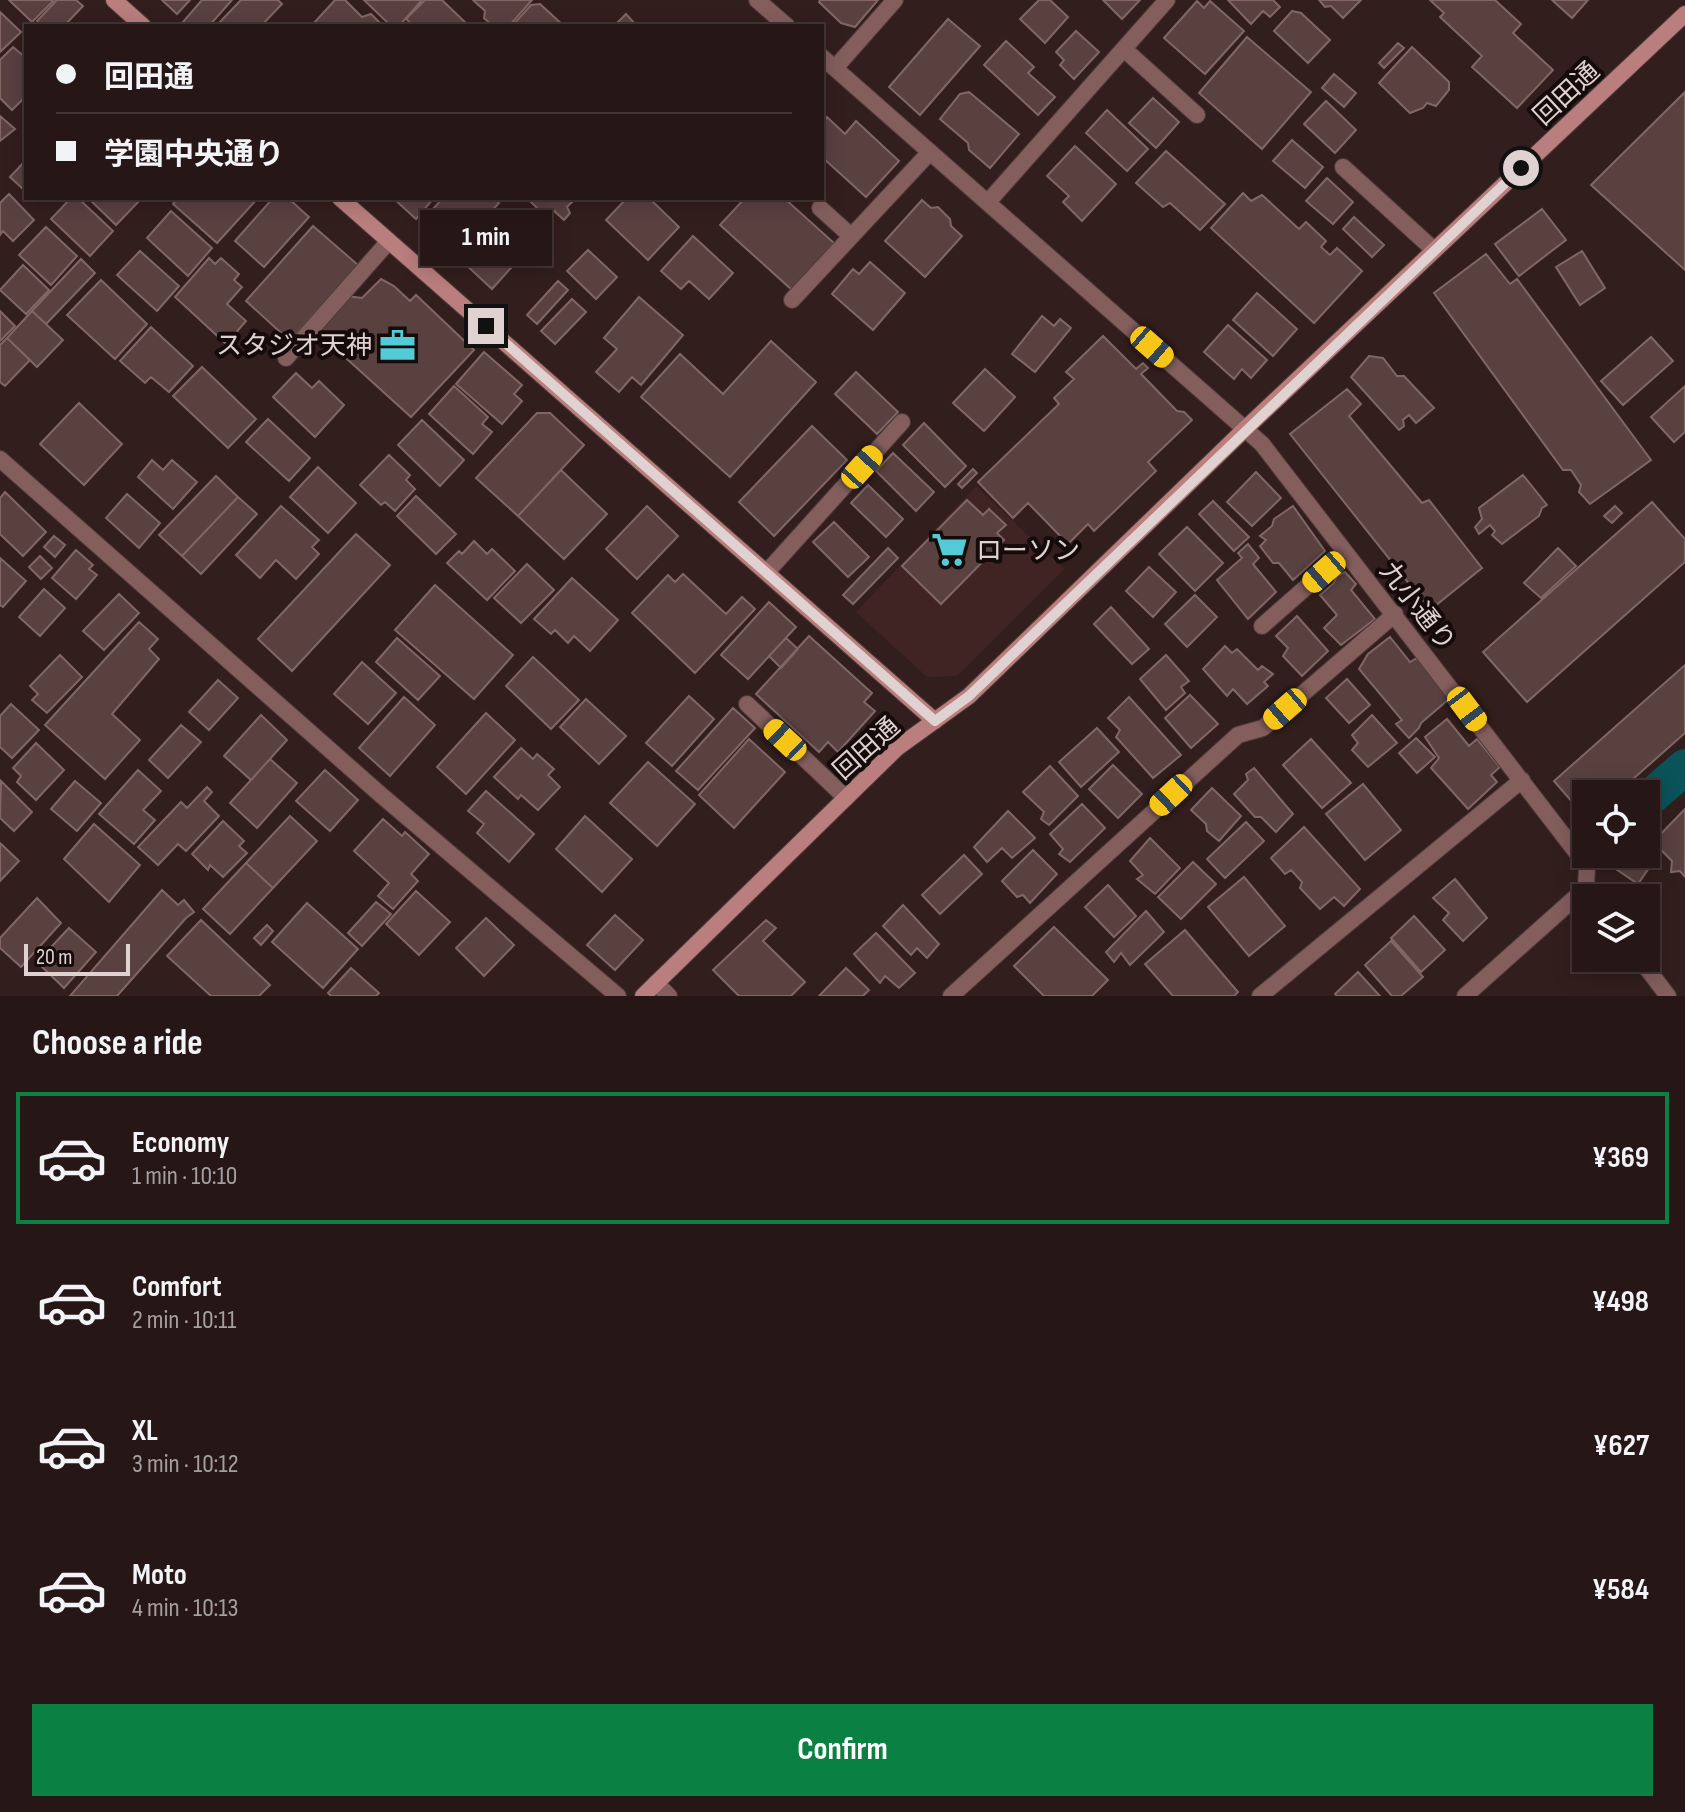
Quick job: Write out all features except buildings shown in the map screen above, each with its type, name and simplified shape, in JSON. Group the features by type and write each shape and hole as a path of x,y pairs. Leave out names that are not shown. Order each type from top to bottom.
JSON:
{"street":[{"path":"114,0 141,24"},
{"path":"757,0 785,24"},
{"path":"828,63 895,0"},
{"path":"988,202 1167,0"},
{"name":"回田通","path":"643,996 897,748 969,696 1245,429 1685,14"},
{"path":"1124,49 1197,115"},
{"name":"九小通り","path":"828,63 1262,444 1587,866 1589,884"},
{"path":"792,300 930,152"},
{"path":"1343,167 1434,250"},
{"path":"342,200 935,721"},
{"path":"820,208 851,236"},
{"path":"286,358 389,241"},
{"path":"767,572 902,422"},
{"path":"0,459 381,795 618,996"},
{"path":"1262,626 1345,553"},
{"path":"951,996 1238,735 1263,728 1395,614"},
{"path":"747,704 846,798"},
{"path":"1260,996 1522,780"},
{"path":"1465,996 1572,908"},
{"path":"1650,972 1668,996"},
{"path":"656,983 669,996"}],"shaded area":[{"path":"976,486 1064,569 957,676 927,677 856,612"}],"waterway":[{"path":"1660,789 1685,767"}],"place":[{"name":"スタジオ天神","path":"398,345"},
{"name":"ローソン","path":"950,550"}],"route":[{"path":"486,326 935,721 969,696 1521,168"}]}
